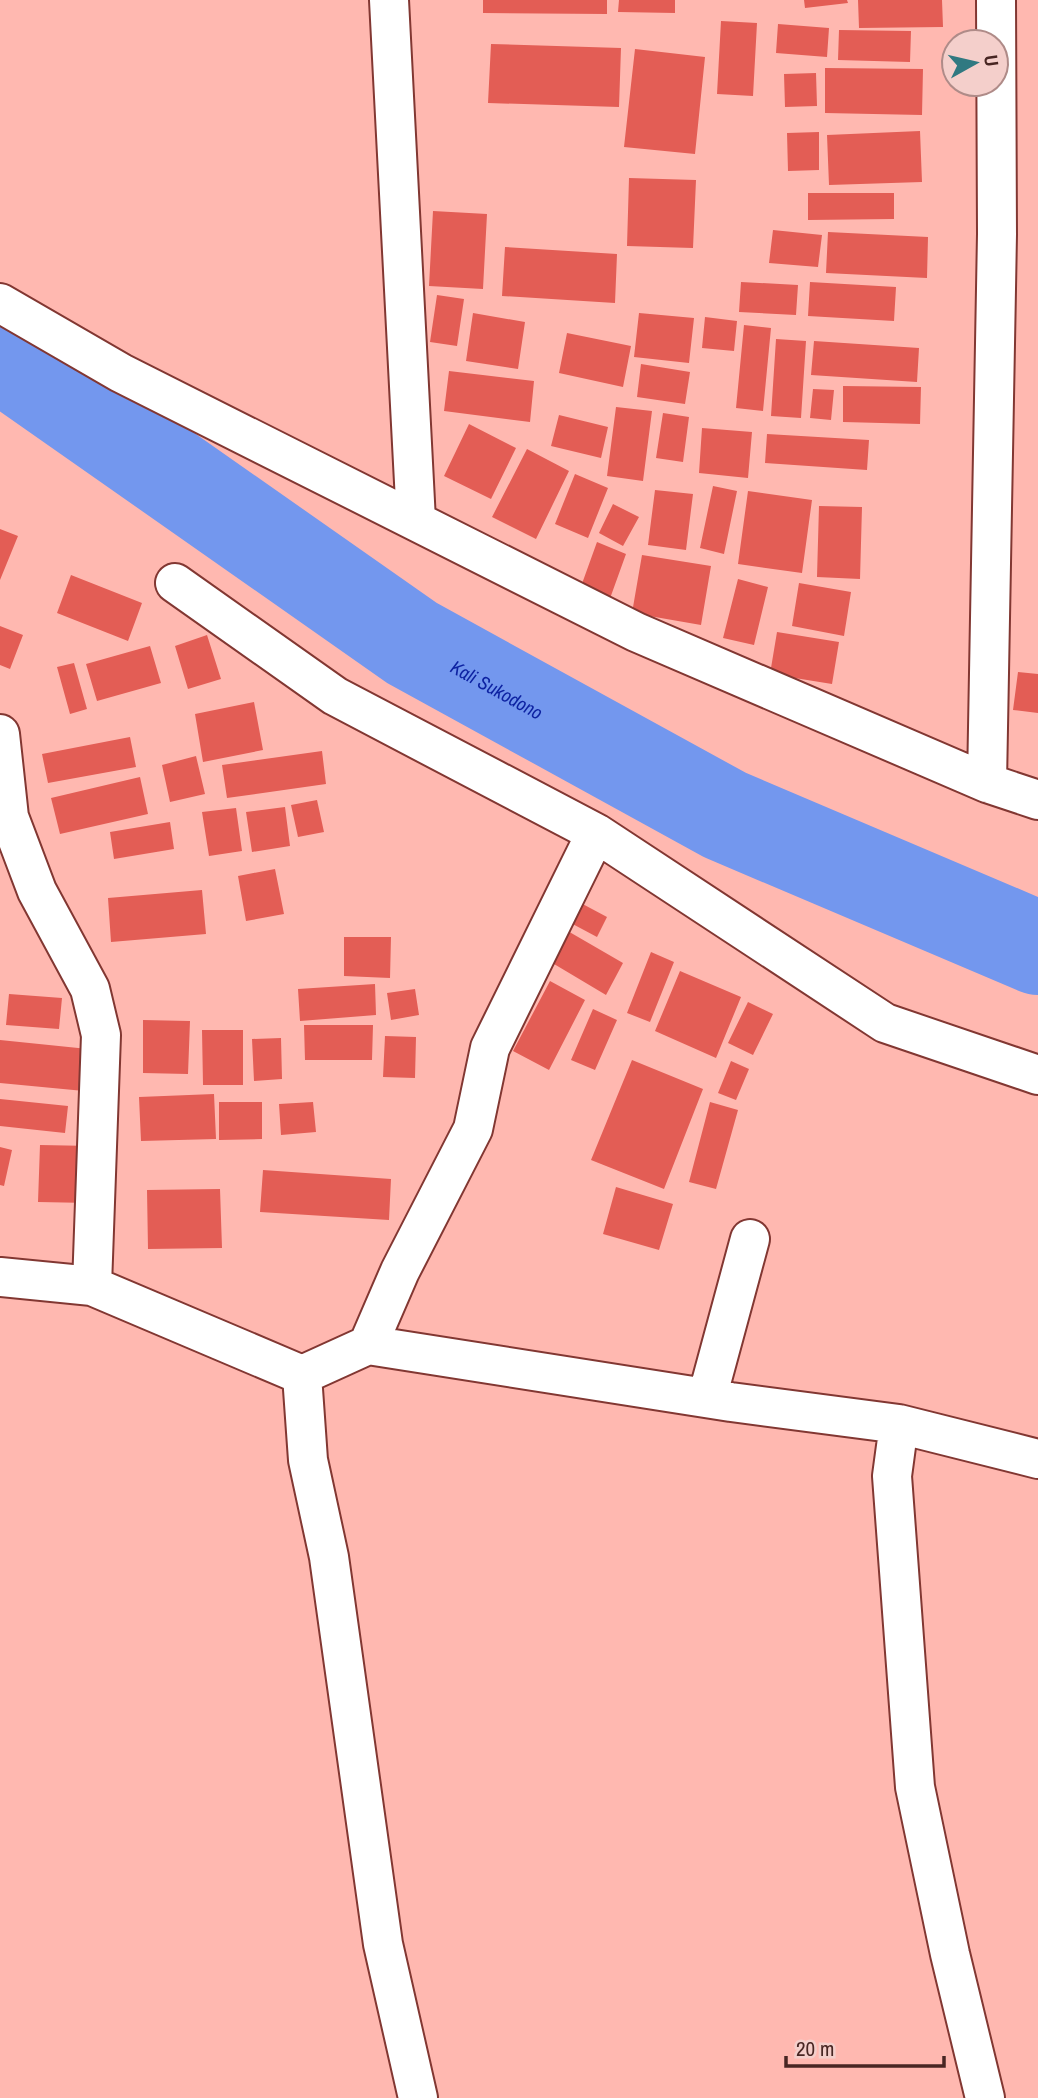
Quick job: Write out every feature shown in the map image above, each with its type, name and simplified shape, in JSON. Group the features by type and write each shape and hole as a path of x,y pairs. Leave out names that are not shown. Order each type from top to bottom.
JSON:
{"street":[{"path":"389,0 416,521"},
{"path":"987,783 997,234 996,0"},
{"path":"0,303 121,373 636,632 987,783 1038,800"},
{"path":"174,583 335,696 596,833 885,1023 1038,1075"},
{"path":"0,734 9,817 37,891 90,989 101,1035 92,1286"},
{"path":"368,1345 400,1271 473,1129 490,1048 596,833"},
{"path":"707,1398 750,1238"},
{"path":"0,1277 92,1286 302,1375 368,1345 707,1398 899,1424 1038,1459"},
{"path":"302,1375 308,1460 329,1557 383,1944 418,2098"},
{"path":"899,1424 892,1476 915,1787 950,1954 985,2098"}],"building":[{"path":"483,0 607,0 607,14 483,13"},
{"path":"619,0 675,0 675,13 618,12"},
{"path":"804,0 847,0 848,3 805,8"},
{"path":"858,0 942,0 943,27 859,28"},
{"path":"721,21 757,23 753,96 717,94"},
{"path":"778,24 829,28 827,57 776,53"},
{"path":"839,30 911,31 910,62 838,60"},
{"path":"491,44 621,48 619,107 488,103"},
{"path":"635,49 705,57 695,154 624,147"},
{"path":"825,68 923,69 922,115 825,113"},
{"path":"816,73 817,106 785,107 784,74"},
{"path":"920,131 922,182 829,185 827,135"},
{"path":"819,132 819,170 788,171 787,133"},
{"path":"629,178 696,180 693,248 627,246"},
{"path":"808,193 894,193 894,219 808,220"},
{"path":"433,211 487,214 483,289 429,286"},
{"path":"773,230 822,235 818,267 769,263"},
{"path":"828,232 928,237 927,278 826,273"},
{"path":"505,247 617,254 615,303 502,296"},
{"path":"741,282 798,285 796,315 739,312"},
{"path":"810,282 896,287 894,321 808,316"},
{"path":"437,295 464,299 457,346 430,342"},
{"path":"473,313 525,322 518,369 466,361"},
{"path":"639,313 694,318 689,363 634,357"},
{"path":"705,317 737,321 734,351 702,348"},
{"path":"744,325 771,328 763,411 736,408"},
{"path":"567,333 631,346 623,387 559,373"},
{"path":"776,339 806,341 801,418 771,416"},
{"path":"814,341 919,348 917,382 811,375"},
{"path":"641,364 690,372 685,404 637,397"},
{"path":"449,371 534,381 530,422 444,411"},
{"path":"843,386 921,387 920,424 843,422"},
{"path":"813,389 834,390 831,420 810,418"},
{"path":"616,407 652,411 643,481 607,476"},
{"path":"663,413 689,417 683,462 656,458"},
{"path":"559,415 608,427 601,458 551,446"},
{"path":"469,424 516,448 491,499 444,476"},
{"path":"702,428 752,432 748,478 699,473"},
{"path":"767,434 869,440 867,470 765,463"},
{"path":"527,449 569,471 536,539 492,517"},
{"path":"575,474 608,488 588,538 555,524"},
{"path":"713,486 737,491 724,554 700,548"},
{"path":"655,490 693,494 686,550 648,545"},
{"path":"748,491 812,500 802,573 738,564"},
{"path":"613,504 639,517 623,546 599,533"},
{"path":"819,506 862,507 860,579 817,577"},
{"path":"0,529 18,536 0,580"},
{"path":"597,542 626,554 608,604 579,592"},
{"path":"642,555 711,566 701,625 632,613"},
{"path":"71,575 142,603 128,641 57,613"},
{"path":"738,579 768,587 754,645 723,638"},
{"path":"799,583 851,592 844,636 792,626"},
{"path":"0,626 23,635 10,669 0,665"},
{"path":"777,632 839,642 832,684 770,674"},
{"path":"207,635 221,679 188,689 175,646"},
{"path":"150,646 161,683 97,701 86,664"},
{"path":"74,663 87,709 70,714 57,667"},
{"path":"1018,672 1038,674 1038,713 1013,710"},
{"path":"254,702 263,750 203,762 195,714"},
{"path":"130,737 136,767 48,783 42,754"},
{"path":"322,751 326,784 227,798 222,765"},
{"path":"196,756 205,794 170,802 162,765"},
{"path":"140,777 148,814 60,834 51,798"},
{"path":"317,800 324,832 298,837 291,805"},
{"path":"285,807 290,846 252,852 246,812"},
{"path":"236,808 242,851 209,856 202,812"},
{"path":"170,822 174,849 114,859 110,832"},
{"path":"275,869 284,914 246,921 238,876"},
{"path":"202,890 206,934 111,942 108,898"},
{"path":"577,901 607,917 597,937 567,921"},
{"path":"566,930 623,963 606,995 549,961"},
{"path":"344,937 391,937 390,978 344,976"},
{"path":"651,952 674,962 650,1022 627,1013"},
{"path":"680,971 741,997 716,1058 655,1031"},
{"path":"550,981 585,1000 549,1070 513,1051"},
{"path":"375,984 376,1015 300,1021 298,989"},
{"path":"415,989 419,1015 391,1020 387,993"},
{"path":"9,994 62,998 59,1029 6,1025"},
{"path":"748,1002 773,1014 753,1055 728,1043"},
{"path":"593,1009 617,1020 595,1070 571,1060"},
{"path":"143,1020 190,1021 188,1074 143,1073"},
{"path":"304,1025 373,1025 372,1060 305,1060"},
{"path":"202,1030 243,1030 243,1085 203,1085"},
{"path":"385,1036 416,1037 415,1078 383,1077"},
{"path":"281,1038 282,1079 254,1081 252,1039"},
{"path":"0,1040 88,1049 84,1091 0,1083"},
{"path":"632,1060 703,1089 664,1189 591,1160"},
{"path":"731,1061 749,1069 736,1100 718,1093"},
{"path":"214,1094 216,1139 141,1141 139,1097"},
{"path":"0,1099 68,1106 65,1133 0,1126"},
{"path":"219,1102 262,1102 262,1139 219,1140"},
{"path":"313,1102 316,1132 281,1135 279,1104"},
{"path":"710,1102 738,1110 716,1189 689,1182"},
{"path":"40,1145 92,1146 90,1203 38,1202"},
{"path":"0,1147 12,1150 4,1186 0,1185"},
{"path":"263,1170 391,1179 389,1220 260,1212"},
{"path":"616,1187 673,1204 659,1250 603,1234"},
{"path":"220,1189 222,1248 148,1249 147,1190"}],"waterway":[{"name":"Kali Sukodono","path":"0,354 412,643 725,815 1038,948"}]}
